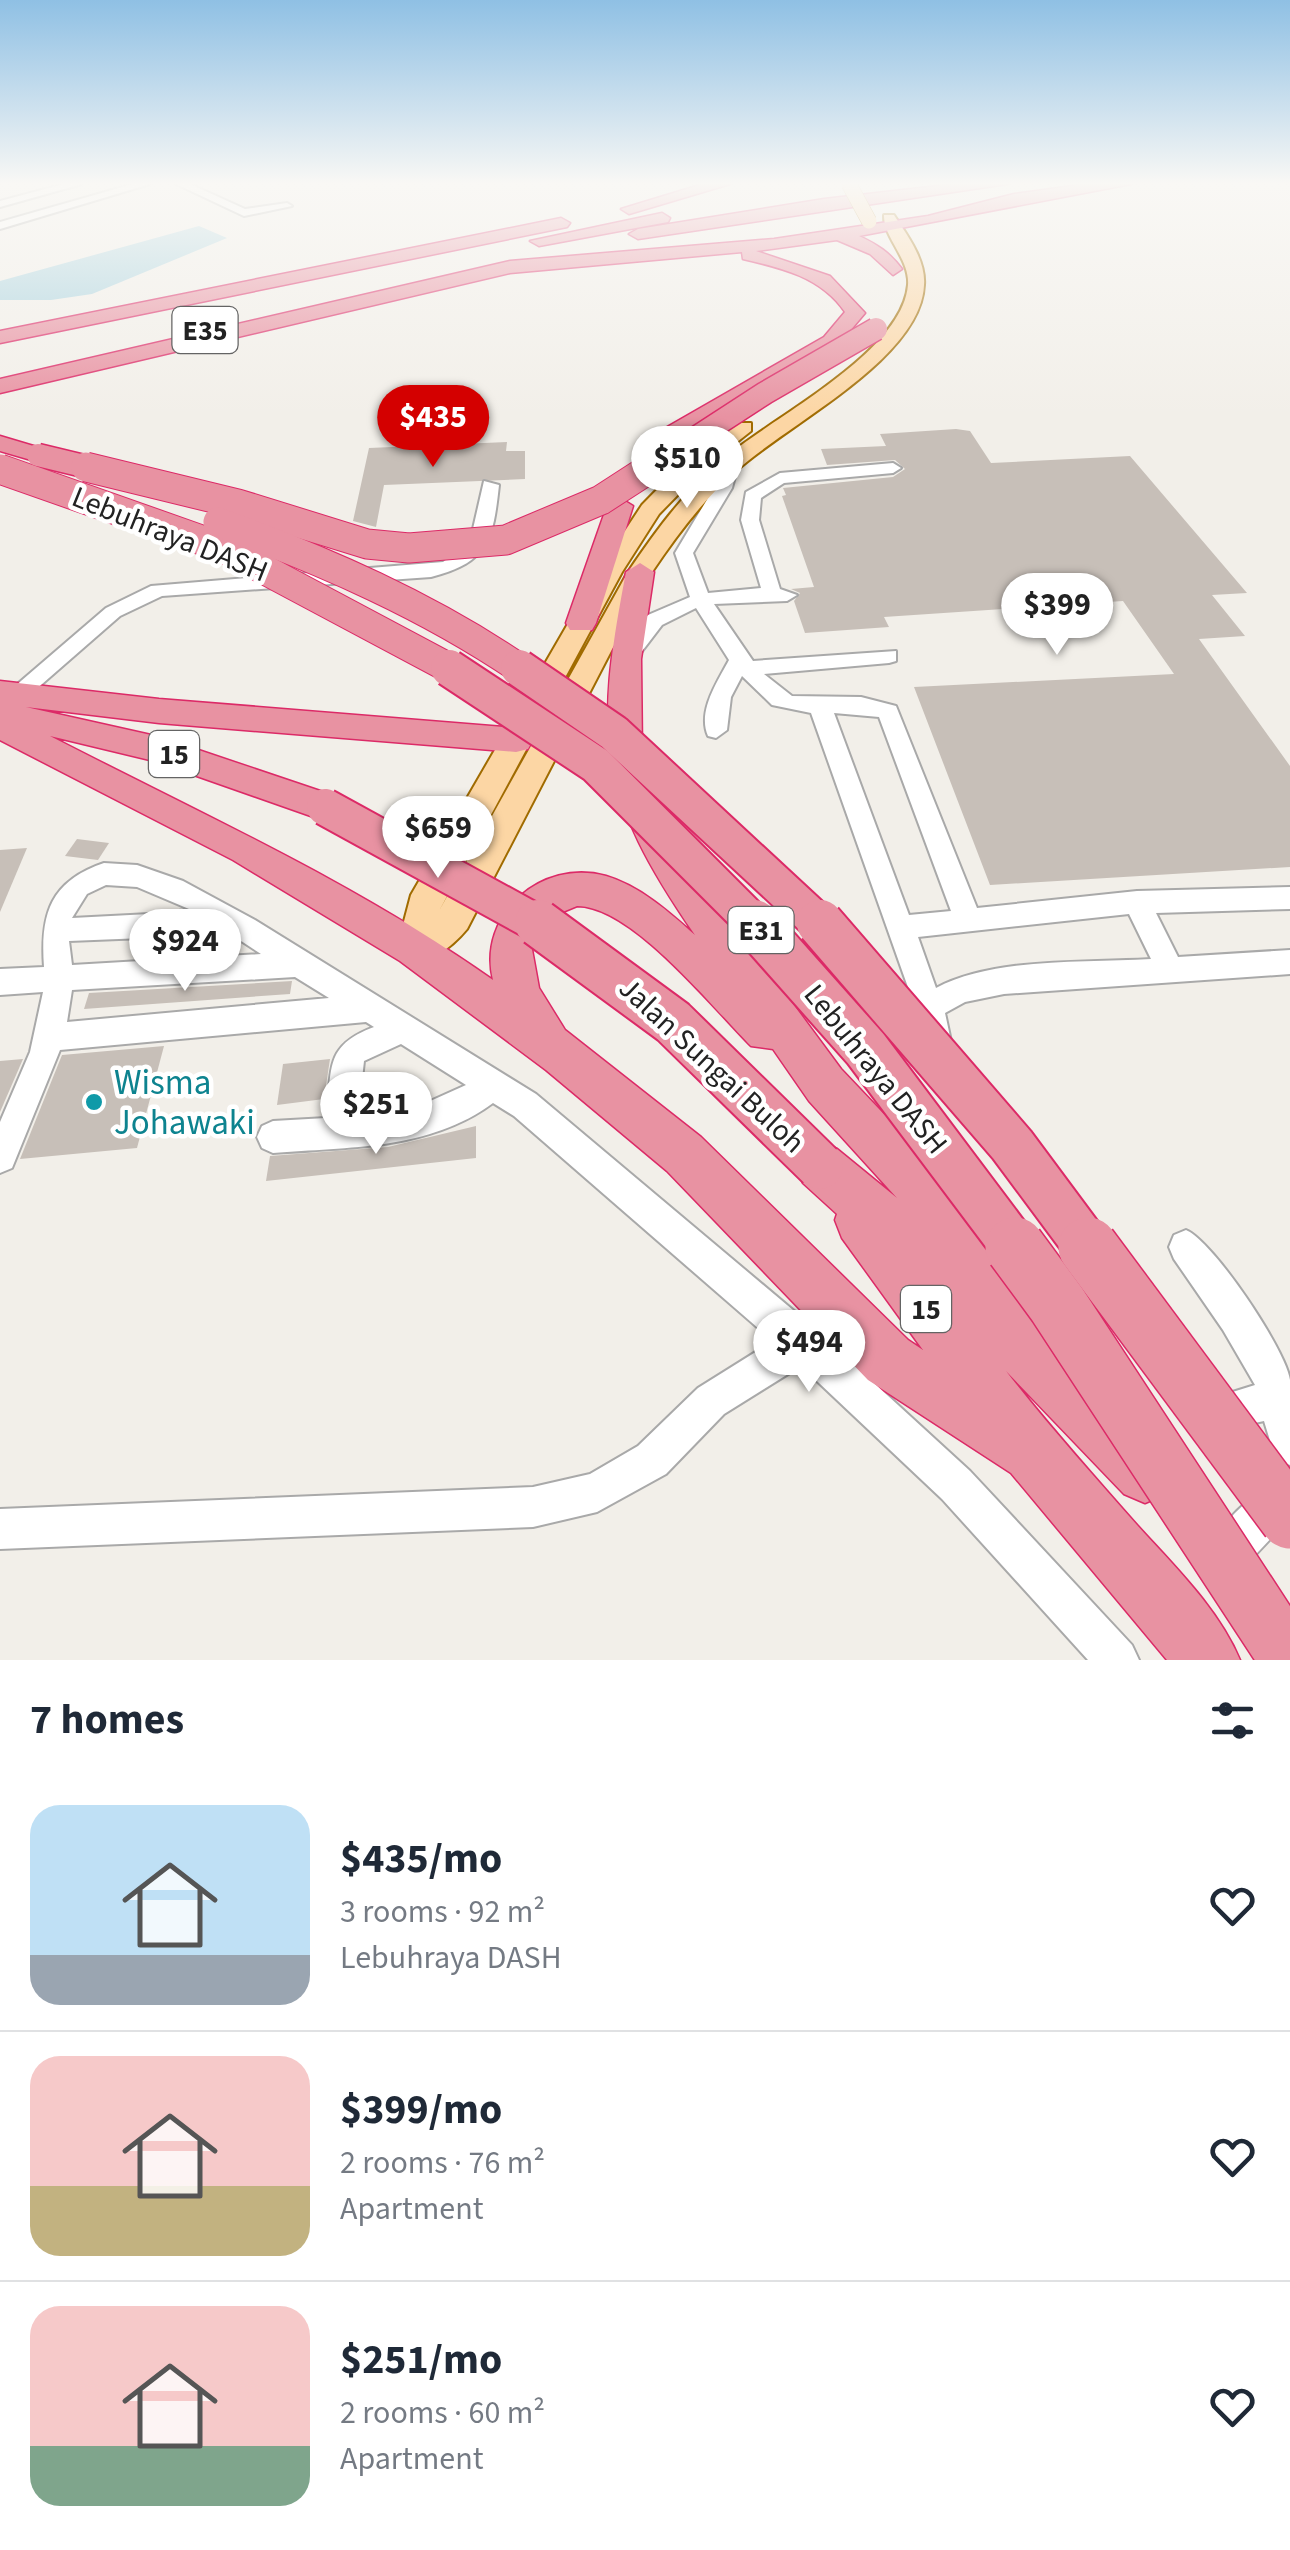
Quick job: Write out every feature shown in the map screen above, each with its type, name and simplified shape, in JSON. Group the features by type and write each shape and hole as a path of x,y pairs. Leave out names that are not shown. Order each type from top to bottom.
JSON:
{"highway":[{"path":"0,340 376,261"},
{"path":"0,340 424,261"},
{"name":"E35","path":"58,348 428,261"},
{"name":"E35","path":"0,378 505,261"},
{"path":"0,386 540,261"},
{"path":"510,267 570,261"},
{"path":"664,440 831,341 855,313 838,290 800,268 775,261"},
{"path":"886,261 893,270"},
{"path":"915,268 917,261"},
{"path":"13,456 238,504 367,544 440,547 506,540 601,500 765,392 876,329"},
{"name":"Lebuhraya DASH","path":"13,456 308,555 463,630 614,732 815,918 1012,1145 1290,1519"},
{"name":"Lebuhraya DASH","path":"13,456 224,548 434,658 596,764 769,938 866,1049 1057,1304 1290,1660"},
{"path":"581,623 620,506"},
{"path":"640,572 625,660 625,754 641,813 668,866 825,1085"},
{"path":"5,705 160,711 516,740"},
{"path":"5,705 130,794 246,849 414,948 562,1055 684,1154 888,1360 1032,1452"},
{"name":"Jalan Sungai Buloh","path":"5,705 160,750 325,807 450,871 621,979 688,1035 820,1166 970,1295 1070,1400 1228,1553 1290,1626"},
{"path":"562,1055 532,1021 517,985 509,945 518,927 546,898 582,886 633,907 825,1085 990,1264 1037,1326 1070,1400"},
{"name":"Jalan Sungai Buloh","path":"820,1166 1032,1452 1162,1600 1207,1660"}],"main road":[{"path":"414,948 424,905 581,623 650,510 696,463 786,394 849,355 876,329 894,297 891,261"},
{"path":"414,948 442,933 455,918 640,572 673,520 730,464 871,356 899,329 916,288 915,268 910,261"}],"street":[{"path":"730,464 723,488 684,553 684,563 702,601 776,698 792,705 861,705 888,712 969,922"},
{"path":"625,660 654,620 702,601 780,595 750,520 752,496 780,478 893,468"},
{"path":"5,705 112,612 158,590 449,566 465,559 484,540 490,485"},
{"path":"746,662 889,656"},
{"path":"716,730 720,697 746,662"},
{"path":"820,706 929,1008 937,1046 1034,1174 995,1189 1007,1215 990,1264"},
{"path":"1,1157 50,1038 58,981 56,930 70,896 86,882 115,874 141,874 173,885 525,1106 803,1343 956,1485 1117,1660"},
{"path":"898,928 1138,902 1290,898"},
{"path":"1138,902 1169,966"},
{"path":"56,930 168,924 218,913"},
{"path":"929,1008 960,990 1004,980 1169,966 1290,962"},
{"path":"0,982 299,964"},
{"path":"50,1038 370,1008"},
{"path":"340,1131 350,1055 358,1047 403,1029"},
{"path":"272,1137 414,1124 471,1104 492,1084"},
{"path":"1186,1247 1285,1398 1283,1433 1290,1446"},
{"path":"0,1529 533,1508 597,1492 652,1460 711,1401 803,1343 888,1360"},
{"path":"1236,1408 1285,1398"},
{"path":"1228,1553 1290,1490"}],"water":[{"path":"71,261 170,261 92,294 51,300 0,300 0,281"}],"building":[{"path":"970,431 991,463 1130,456 1247,593 1212,595 1245,636 1199,639 1290,766 1290,867 990,885 914,687 1174,674 1123,601 884,617 889,627 805,633 794,601 800,593 791,589 814,587 782,496 786,495 783,488 893,477 905,469 895,460 827,465 821,449 886,446 880,434"},
{"path":"507,442 506,451 525,451 525,479 384,485 376,527 353,521 369,448"},
{"path":"77,839 109,843 98,860 65,856"},
{"path":"27,848 0,912 0,850"},
{"path":"292,981 290,994 84,1009 89,993"},
{"name":"Wisma Johawaki","path":"164,1046 137,1148 20,1159 62,1055"},
{"path":"23,1059 0,1112 0,1061"},
{"path":"330,1059 324,1099 277,1105 283,1064"},
{"path":"476,1126 476,1158 266,1181 270,1156 388,1147"}],"place":[{"name":"Wisma Johawaki","path":"94,1102"}]}
